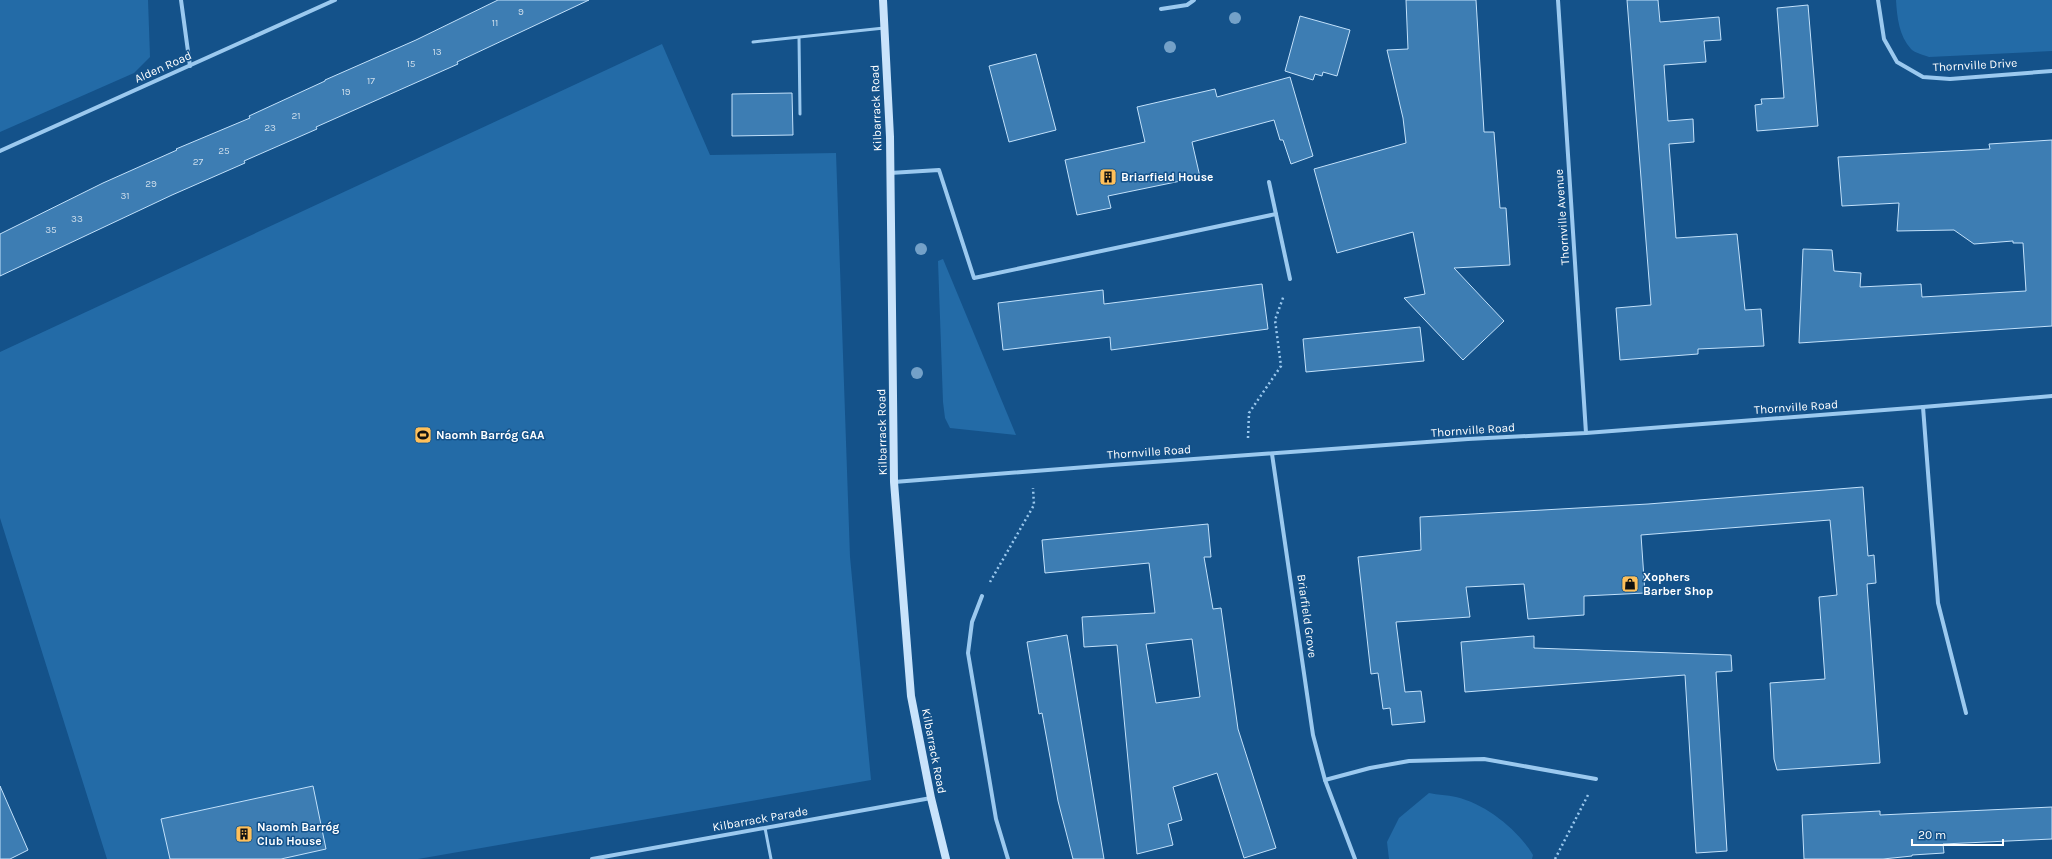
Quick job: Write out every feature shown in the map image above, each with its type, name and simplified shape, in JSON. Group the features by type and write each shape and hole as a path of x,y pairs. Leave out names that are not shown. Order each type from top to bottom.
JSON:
{"main road":[{"name":"Kilbarrack Road","path":"883,0 890,173 894,482 911,696 946,859"}],"street":[{"path":"181,0 190,66"},
{"name":"Alden Road","path":"0,151 335,0"},
{"path":"1161,9 1187,6 1194,0"},
{"name":"Thornville Avenue","path":"1558,0 1586,433"},
{"name":"Thornville Drive","path":"1878,0 1884,39 1897,62 1923,77 1950,79 2052,70"},
{"path":"890,173 939,170 974,278 1276,214"},
{"path":"1269,182 1290,279"},
{"name":"Thornville Road","path":"894,482 1923,408 2052,396"},
{"path":"1923,408 1938,603 1966,713"},
{"name":"Briarfield Grove","path":"1272,454 1313,735 1325,780 1355,859"},
{"path":"982,596 972,622 968,653 996,820 1008,859"},
{"path":"1325,780 1370,768 1409,761 1484,759 1596,779"},
{"name":"Kilbarrack Parade","path":"592,859 932,798"}],"lane":[{"path":"753,42 884,28"},
{"path":"799,38 800,114"},
{"path":"765,828 771,859"}],"path":[{"path":"1247,456 1248,413 1281,366 1275,320 1290,279"},
{"path":"982,596 1034,505 1033,471"},
{"path":"1555,859 1596,779"}],"shaded area":[{"path":"0,0 148,0 150,57 134,73 0,132"},
{"path":"1896,0 2052,0 2052,51 1929,57 1915,52 1907,44 1899,26"},
{"name":"Naomh Barróg GAA","path":"662,44 710,155 836,153 850,557 871,780 418,859 107,859 0,518 0,352"},
{"path":"943,259 1016,435 950,428 945,418 943,402 938,261"},
{"path":"1429,793 1453,796 1467,800 1490,812 1519,836 1533,855 1532,859 1389,859 1387,842 1399,818"}],"building":[{"path":"498,0 589,0 457,62 458,64 316,127 317,129 244,161 245,163 172,195 0,276 0,234 103,183 177,150 176,149 250,118 249,116 325,80 416,40"},
{"path":"1406,0 1476,0 1484,132 1494,132 1500,208 1506,208 1510,265 1454,268 1504,321 1463,360 1404,298 1425,294 1413,232 1337,253 1314,169 1406,143 1403,118 1387,50 1408,49"},
{"path":"1627,0 1658,0 1660,22 1719,17 1721,40 1704,41 1706,62 1664,65 1668,121 1693,119 1694,142 1669,144 1676,238 1737,234 1745,310 1761,309 1764,346 1698,349 1698,354 1620,360 1616,308 1651,305"},
{"path":"1808,5 1818,126 1757,131 1755,105 1762,104 1761,99 1784,98 1777,8"},
{"path":"1300,16 1350,30 1337,76 1323,72 1322,76 1315,74 1313,80 1285,71"},
{"path":"1036,54 1056,130 1009,142 989,66"},
{"path":"1290,77 1313,156 1291,164 1283,140 1280,140 1274,120 1192,142 1200,177 1108,196 1111,208 1077,215 1065,160 1145,142 1137,107 1215,89 1217,97"},
{"path":"792,93 793,135 732,136 732,94"},
{"path":"2052,140 2052,326 1799,343 1803,249 1832,250 1834,271 1861,273 1860,287 1921,284 1922,297 2026,291 2023,243 2013,243 2013,241 1974,244 1954,230 1897,231 1899,203 1842,206 1838,157 1990,149 1989,144"},
{"path":"1262,284 1268,329 1111,350 1110,337 1003,350 998,303 1103,290 1104,304"},
{"path":"1420,327 1424,361 1306,372 1303,339"},
{"path":"1863,487 1868,556 1874,555 1876,583 1867,584 1880,763 1777,770 1774,759 1770,683 1825,679 1819,597 1837,595 1830,520 1641,535 1645,593 1584,596 1584,615 1528,619 1524,584 1466,587 1470,617 1396,622 1405,692 1421,691 1425,722 1392,725 1390,708 1383,709 1378,673 1371,674 1358,557 1421,550 1420,517 1648,504"},
{"path":"1208,524 1211,557 1204,557 1213,609 1221,608 1238,729 1276,848 1244,858 1217,773 1173,787 1182,820 1168,824 1173,845 1137,854 1117,645 1084,647 1082,617 1155,613 1149,563 1045,573 1042,540","holes":["1192,639 1200,697 1156,703 1146,644"]},
{"path":"1067,635 1104,859 1073,859 1058,801 1042,713 1039,714 1027,642"},
{"path":"1534,636 1534,648 1731,655 1732,671 1716,672 1727,851 1696,853 1685,675 1465,692 1461,642"},
{"path":"0,786 28,850 10,859 0,859"},
{"name":"Naomh Barróg Club House","path":"313,786 326,849 281,859 170,859 161,819"},
{"path":"2052,807 2052,839 1943,844 1944,853 1883,859 1804,859 1802,815 1880,811 1880,815"}],"place":[{"name":"Briarfield House","path":"1108,177"},
{"name":"Naomh Barróg GAA","path":"423,435"},
{"name":"Xophers Barber Shop","path":"1630,584"},
{"name":"Naomh Barróg Club House","path":"244,834"}]}
